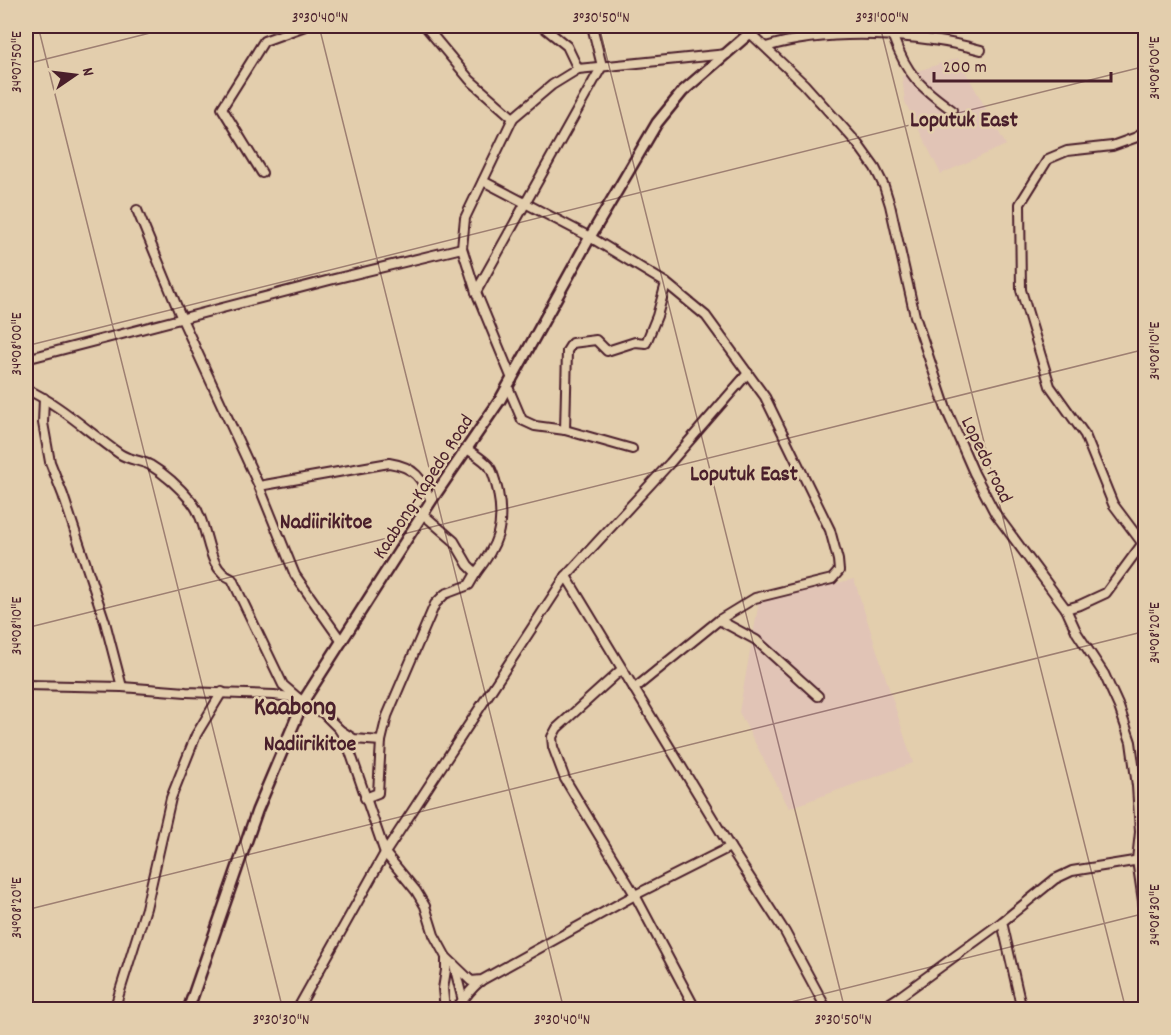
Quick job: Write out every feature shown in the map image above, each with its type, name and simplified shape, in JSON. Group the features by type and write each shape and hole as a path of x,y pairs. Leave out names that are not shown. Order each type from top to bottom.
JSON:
{"main road":[{"name":"Kaabong-Kapedo Road","path":"188,1010 257,811 301,699 342,642 431,501 510,383 590,237 657,123 683,91 758,26"}],"street":[{"path":"262,173 222,108 264,41 305,26"},
{"path":"425,26 470,80 513,118"},
{"path":"542,26 567,46 578,69"},
{"path":"476,292 602,66 592,26"},
{"path":"838,26 838,35"},
{"name":"Lopedo road","path":"751,34 804,84 851,136 875,168 890,205 915,316 951,420 974,473 995,513 1066,609 1077,633 1104,674 1119,707 1131,742 1137,786 1146,921"},
{"path":"766,47 838,35 954,42 981,50"},
{"path":"893,38 908,71 919,84 952,110"},
{"path":"632,449 565,430 535,426 522,420 462,248 465,218 513,118 552,85 578,69 728,53"},
{"path":"1066,609 1106,593 1144,541 1113,504 1085,435 1050,386 1021,290 1020,204 1048,159 1067,152 1112,146 1137,137 1146,130"},
{"path":"483,180 590,237 666,283 706,316 765,397 830,530 839,572 832,579 755,598 719,620 634,689"},
{"path":"137,210 182,319 259,486 295,575 342,642"},
{"path":"26,359 462,248"},
{"path":"565,430 567,351 572,343 596,340 607,351 635,342 646,343 657,316 666,283"},
{"path":"297,1010 384,853 566,576 670,463 748,373"},
{"path":"26,389 44,398 122,455 150,465 192,502 204,524 213,561 222,575 232,579 283,685 323,712 346,740 384,853 416,891 425,906 434,935 446,957 471,981 482,980"},
{"path":"44,398 43,423 50,462 105,622 123,687"},
{"path":"365,798 378,794 381,741 387,717 435,604 445,594 469,585 498,538 502,512 496,482 490,468 467,449"},
{"path":"259,486 389,463 407,468 417,474 423,481 431,501"},
{"path":"424,515 454,541 468,565 476,573"},
{"path":"566,576 730,847 785,932 827,1010"},
{"path":"719,620 756,640 818,696"},
{"path":"622,669 557,728 552,737 556,758 565,779 635,896 696,1010"},
{"path":"26,685 222,692 301,699"},
{"path":"114,1010 143,919 171,798 196,735 222,692"},
{"path":"339,729 354,739 381,741"},
{"path":"454,1010 482,980 730,847"},
{"path":"879,1010 1002,922 1055,879 1072,871 1141,860"},
{"path":"1002,922 1022,1010"},
{"path":"445,1010 443,988 447,970 446,957"},
{"path":"454,965 463,1001"}],"shaded area":[{"path":"958,58 1006,145 941,174 905,102 902,76"},
{"path":"854,579 913,763 789,808 739,712 759,602"}],"district":[{"name":"Loputuk East","path":"964,118"},
{"name":"Loputuk East","path":"744,472"},
{"name":"Nadiirikitoe","path":"326,520"},
{"name":"Kaabong","path":"295,705"},
{"name":"Nadiirikitoe","path":"310,742"}]}
